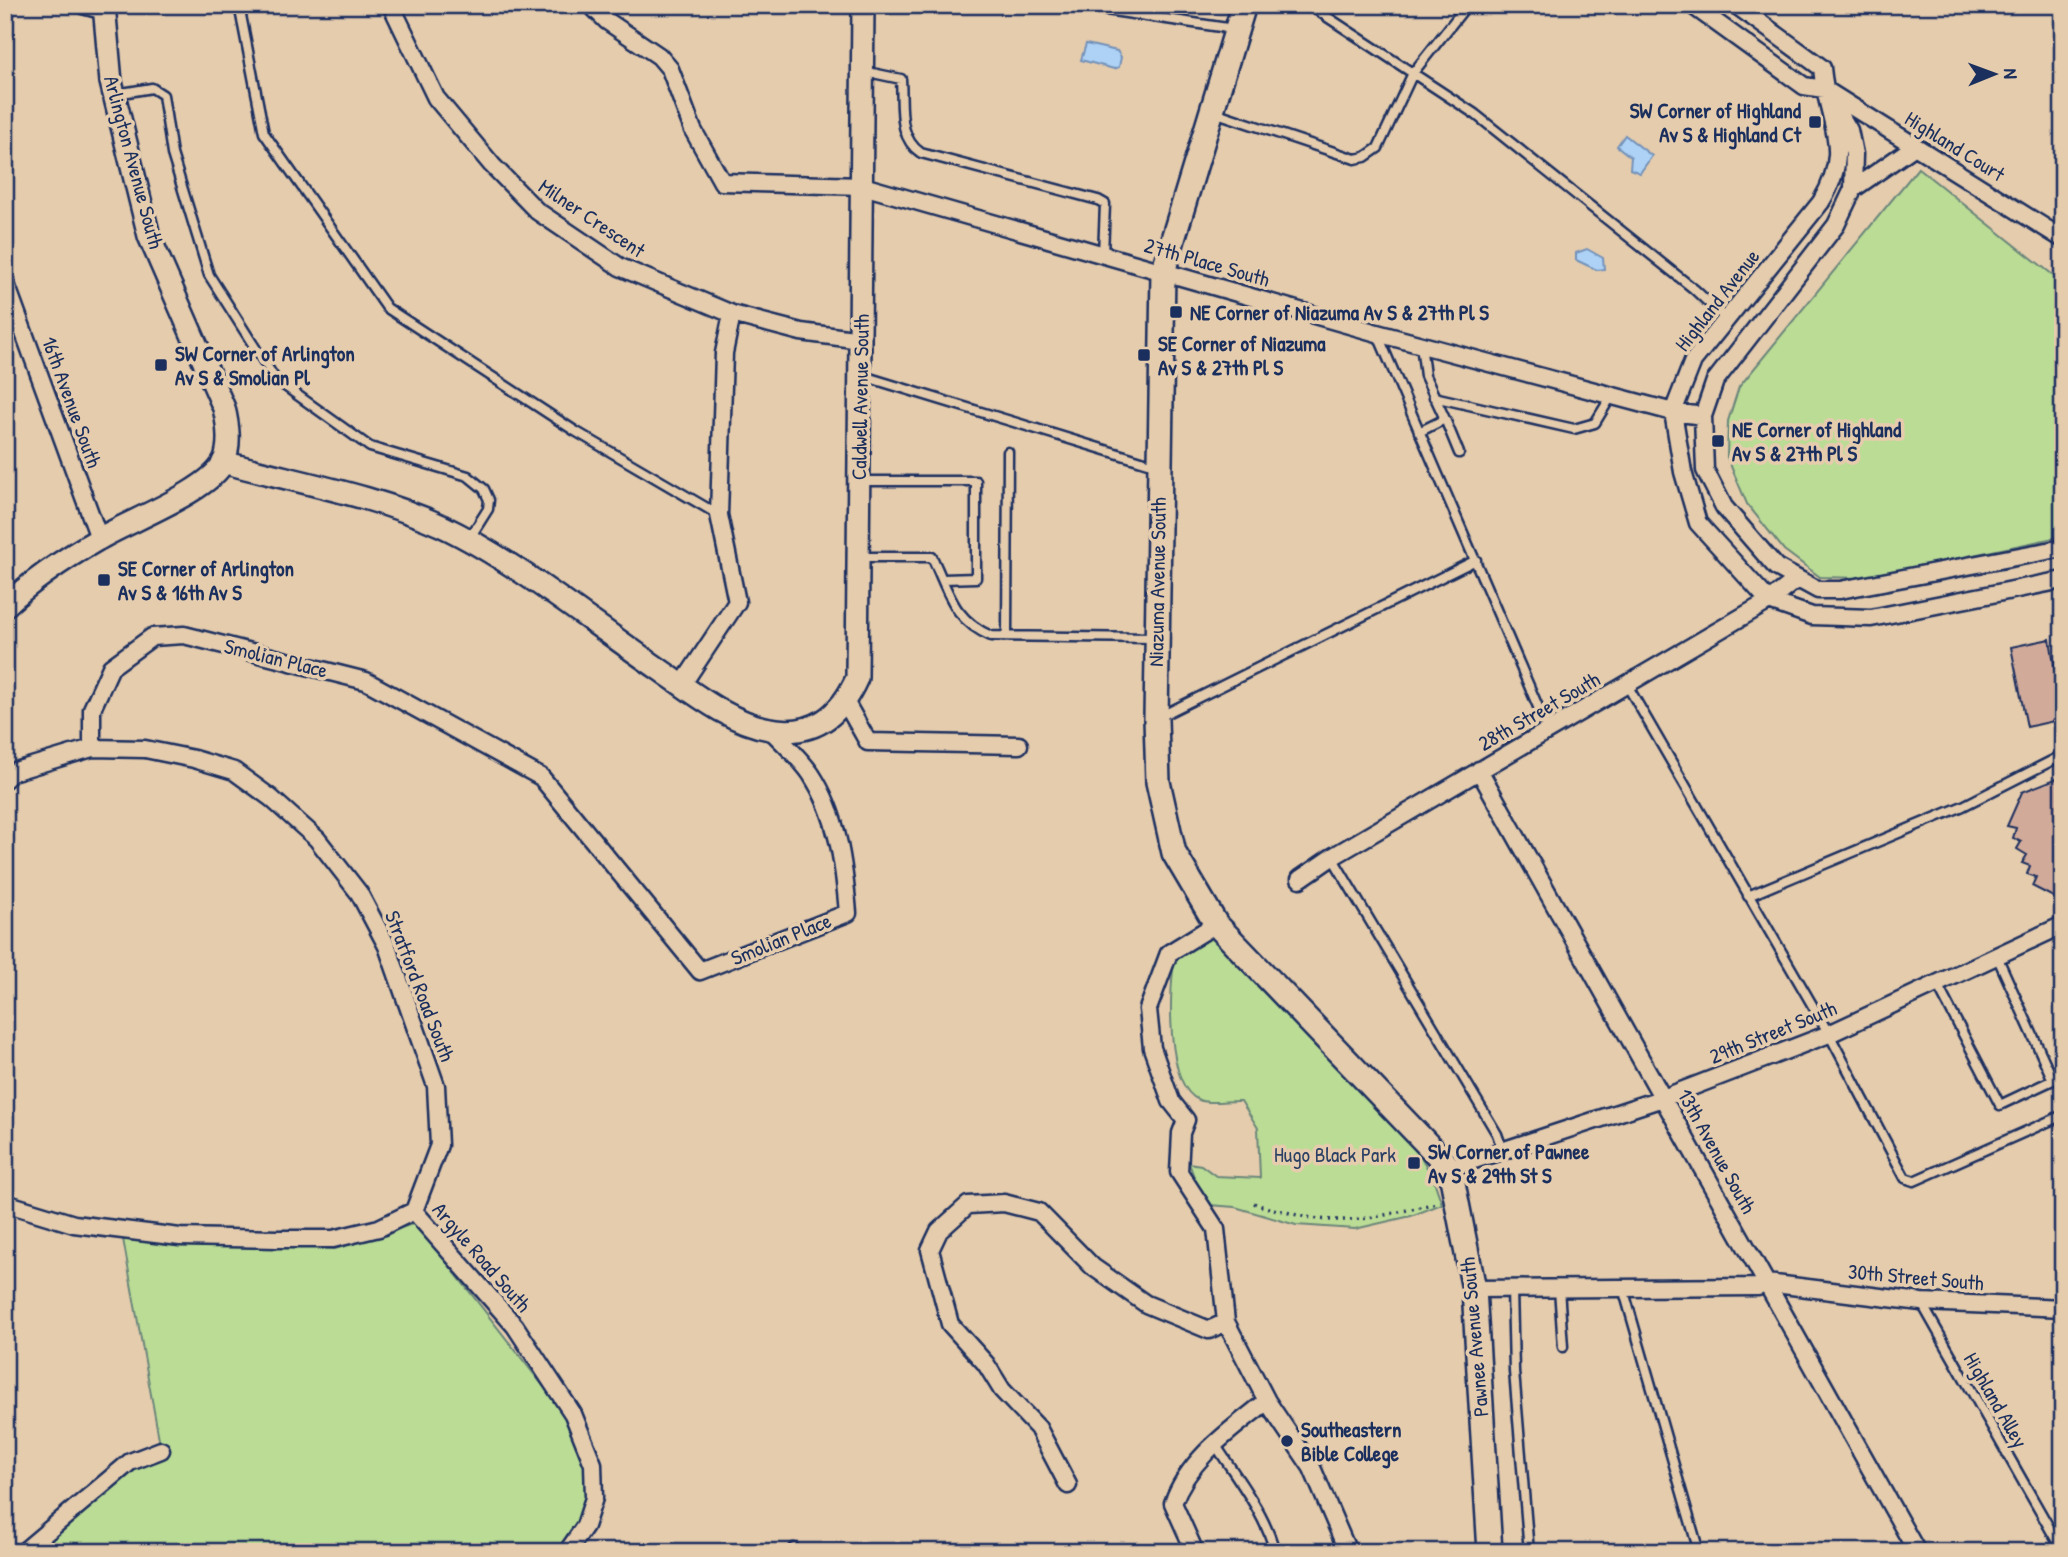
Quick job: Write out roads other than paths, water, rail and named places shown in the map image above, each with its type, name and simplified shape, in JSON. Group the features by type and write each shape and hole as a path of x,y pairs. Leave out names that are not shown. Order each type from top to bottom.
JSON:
{"main road":[{"name":"Niazuma Avenue South","path":"1216,924 1174,853 1158,782 1158,466 1163,272 1244,5"},
{"path":"1216,924 1450,1168"},
{"name":"Pawnee Avenue South","path":"1450,1168 1474,1289 1490,1552"}],"street":[{"path":"83,5 104,8"},
{"name":"Milner Crescent","path":"391,5 436,98 492,165 537,211 620,267 732,314 801,332 861,340"},
{"name":"27th Place South","path":"591,5 607,21 659,56 670,69 693,130 722,182 863,186 1377,333 1673,412 1703,416"},
{"name":"Caldwell Avenue South","path":"846,703 857,678 863,5"},
{"path":"1692,5 1804,86 1824,89"},
{"name":"Highland Avenue","path":"1673,412 1693,361 1821,202 1834,180 1839,149 1824,89 1822,68 1736,5"},
{"name":"Arlington Avenue South","path":"104,8 114,94 149,236 224,408 229,431 223,462"},
{"name":"Highland Avenue","path":"1824,89 1849,130 1854,154 1853,189 1836,225 1716,381 1703,416 1705,470 1724,507 1776,567 1818,590 1840,590 2063,548"},
{"name":"Highland Court","path":"1824,89 2063,239"},
{"name":"Highland Avenue","path":"1853,189 1915,146"},
{"name":"16th Avenue South","path":"5,281 99,538"},
{"path":"682,685 737,602 719,515 724,353 732,314"},
{"path":"1673,412 1683,472 1698,523 1769,601 1812,616 1871,618 2063,580"},
{"path":"5,606 32,582 99,538 202,485 223,462 392,507 443,527 516,571 682,685 741,722 771,730 799,730 827,720 846,703 868,742 1019,746"},
{"name":"28th Street South","path":"1300,878 1769,601 1797,579"},
{"name":"Smolian Place","path":"92,748 92,709 111,667 152,637 184,635 366,681 541,777 701,971 848,913 844,856 827,807 810,774 771,730"},
{"name":"Stratford Road South","path":"5,779 12,772 92,748 145,749 234,771 271,798 317,839 359,893 387,946 436,1086 439,1145 414,1211"},
{"name":"13th Avenue South","path":"1479,770 1917,1552"},
{"path":"1216,924 1169,953 1148,1009 1152,1048 1171,1101 1186,1119 1181,1133 1179,1172 1216,1229 1226,1322 1268,1401 1312,1468 1348,1552"},
{"name":"29th Street South","path":"1450,1168 1663,1098 1829,1034 2063,925"},
{"name":"Argyle Road South","path":"5,1203 74,1224 180,1237 277,1239 333,1239 379,1228 414,1211 515,1326 573,1414 593,1464 594,1498 585,1527 567,1552"},
{"path":"1068,1485 1038,1428 1002,1390 986,1364 950,1324 930,1250 939,1231 968,1205 1004,1203 1039,1212 1093,1267 1146,1304 1209,1330 1226,1322"},
{"name":"30th Street South","path":"1474,1289 1758,1287 1767,1283 1921,1302 2063,1307"},
{"path":"1195,1552 1173,1503 1181,1479 1215,1444 1268,1401"},
{"path":"23,1552 130,1462 161,1450"}],"lane":[{"path":"239,5 264,133 387,308 575,431 719,515"},
{"path":"1072,5 1237,29"},
{"path":"1309,5 1413,73 1522,151 1694,289 1726,319"},
{"path":"1212,111 1355,159 1365,157 1378,148 1413,73 1467,5"},
{"path":"863,71 901,79 904,135 909,145 921,153 1105,204 1103,255"},
{"path":"114,94 152,88 163,95 172,154 209,275 275,379 370,447 476,480 489,500 488,509 468,541"},
{"path":"1377,333 1548,730"},
{"path":"1421,344 1425,376 1459,453"},
{"path":"861,376 1158,466"},
{"path":"1434,397 1574,429 1595,423 1612,395"},
{"path":"1419,432 1444,419"},
{"path":"1007,636 1008,452"},
{"path":"859,481 976,481 976,578 943,579"},
{"path":"859,557 932,557 957,612 972,628 991,636 1157,639"},
{"path":"1156,719 1184,708 1476,560"},
{"path":"1627,685 1829,1034 1905,1178 1914,1181 2063,1115"},
{"path":"1748,896 1964,806 2063,755"},
{"path":"1332,857 1497,1134 1503,1151"},
{"path":"1936,983 2000,1105 2053,1080 1996,954"},
{"path":"1559,1288 1563,1347"},
{"path":"1623,1288 1699,1552"},
{"path":"1512,1289 1514,1371 1529,1552"},
{"name":"Highland Alley","path":"1921,1302 2063,1552"},
{"path":"1215,1444 1244,1488 1272,1540 1275,1552"}],"water":[{"path":"1086,44 1117,51 1121,57 1119,67 1114,69 1081,60"},
{"path":"1625,135 1652,156 1640,173 1630,169 1631,157 1617,146"},
{"path":"1587,249 1603,258 1604,269 1597,270 1576,260 1576,253"}],"place":[{"name":"SW Corner of Highland Av S & Highland Ct","path":"1815,122"},
{"name":"NE Corner of Niazuma Av S & 27th Pl S","path":"1176,312"},
{"name":"SE Corner of Niazuma Av S & 27th Pl S","path":"1144,355"},
{"name":"SW Corner of Arlington Av S & Smolian Pl","path":"161,365"},
{"name":"NE Corner of Highland Av S & 27th Pl S","path":"1718,441"},
{"name":"SE Corner of Arlington Av S & 16th Av S","path":"104,580"},
{"name":"SW Corner of Pawnee Av S & 29th St S","path":"1414,1163"},
{"name":"Southeastern Bible College","path":"1287,1441"}],"park label":[{"name":"Hugo Black Park","path":"1335,1154"}]}
